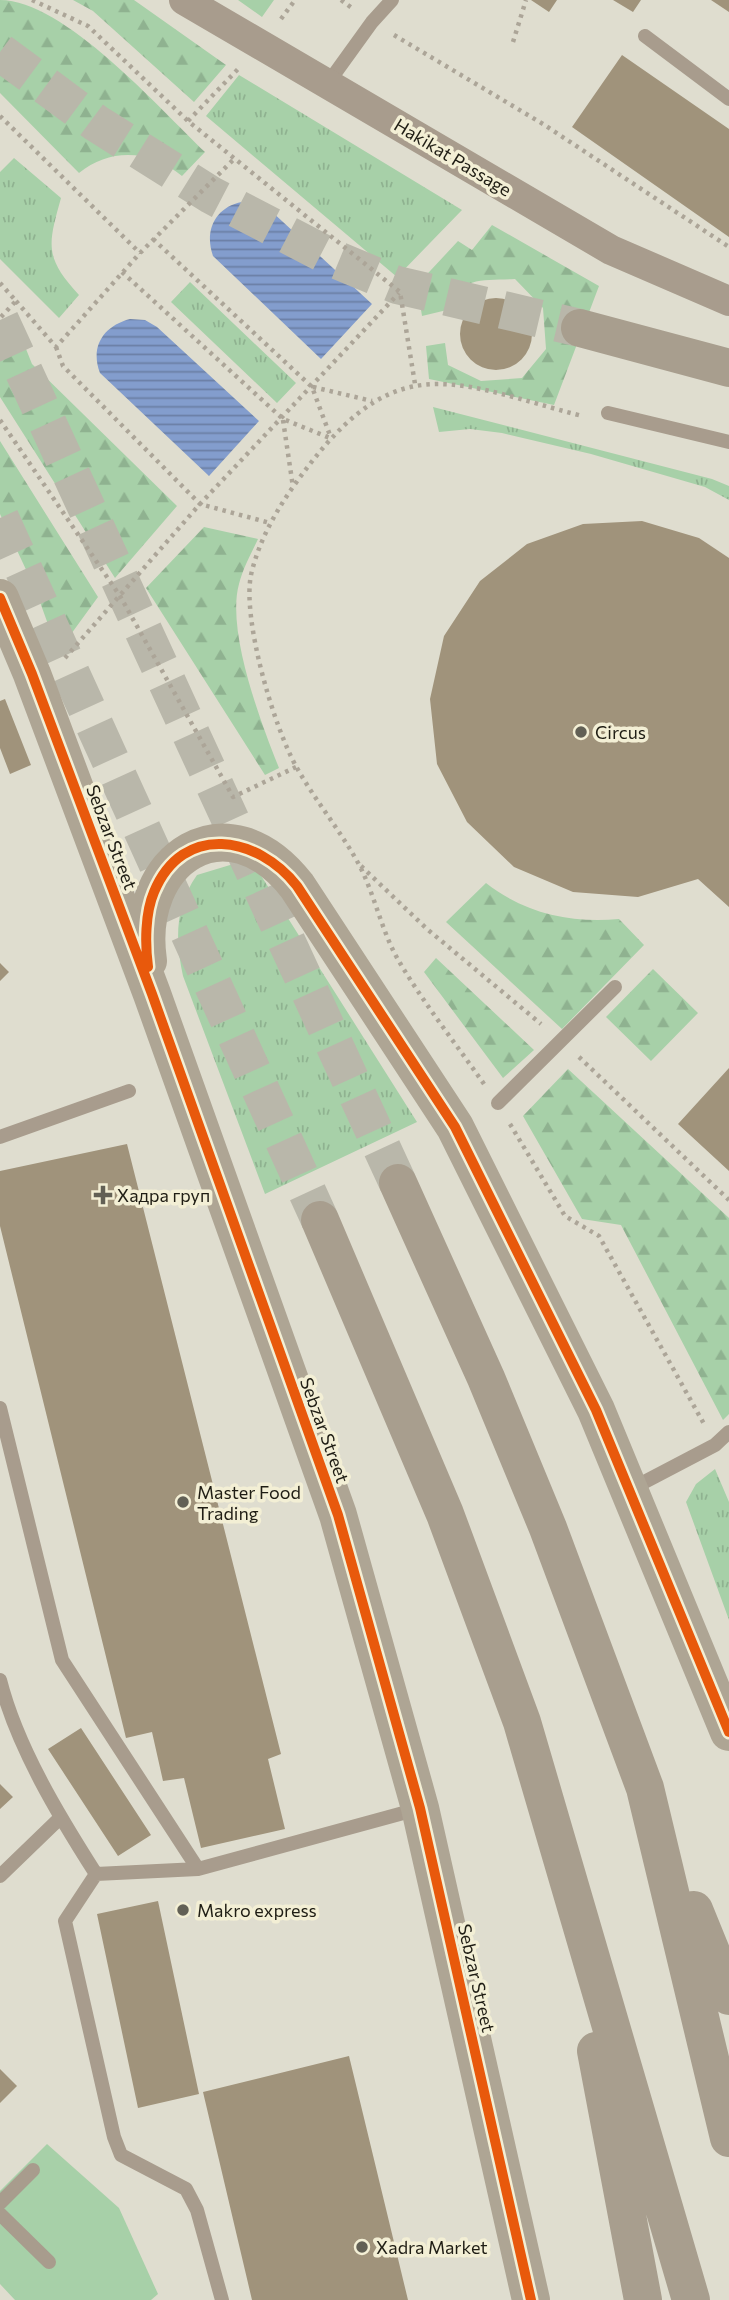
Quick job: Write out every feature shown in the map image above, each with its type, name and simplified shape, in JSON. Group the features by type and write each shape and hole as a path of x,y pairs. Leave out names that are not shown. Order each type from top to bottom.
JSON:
{"main road":[{"path":"580,328 729,368"},
{"path":"398,1183 486,1378 548,1528 645,1788 729,1996"},
{"path":"320,1220 450,1527 522,1722 691,2300"},
{"path":"645,1788 729,2138"},
{"path":"553,1826 643,2300"}],"street":[{"name":"Hakikat Passage","path":"184,0 611,250 729,301"},
{"name":"Sebzar Street","path":"0,598 15,645 152,994 338,1515 420,1808 531,2300"},
{"path":"152,994 147,955 150,904 161,879 180,857 216,843 234,844 264,854 288,874 455,1127 596,1410 729,1732"}],"lane":[{"path":"328,83 372,22 392,0"},
{"path":"645,36 729,99"},
{"path":"608,413 729,442"},
{"path":"498,1103 563,1042 615,987"},
{"path":"0,1137 129,1091"},
{"path":"0,1408 62,1660 198,1869"},
{"path":"630,1489 715,1445 729,1432"},
{"path":"0,1680 6,1705 60,1818 96,1874"},
{"path":"96,1874 198,1869 420,1808"},
{"path":"0,1876 60,1818"},
{"path":"96,1874 65,1921 114,2137 121,2155 186,2189 197,2210 222,2300"},
{"path":"0,2203 33,2170"},
{"path":"0,2214 48,2262"}],"path":[{"path":"32,0 88,26 234,159 400,292 415,384"},
{"path":"341,0 372,22 543,124 729,247"},
{"path":"513,42 526,0"},
{"path":"0,116 140,253"},
{"path":"56,347 153,239 234,159"},
{"path":"153,239 312,387 331,438"},
{"path":"122,272 283,419 331,438"},
{"path":"0,283 56,347 63,366 200,505 271,523"},
{"path":"64,659 200,505 400,292"},
{"path":"0,318 16,302"},
{"path":"584,416 453,384 415,384 392,390 372,401 331,438 292,487 271,523 251,576 251,611 269,695 296,767 358,863 398,961 498,1103 565,1216 599,1236 715,1445"},
{"path":"312,387 372,401"},
{"path":"283,419 292,487"},
{"path":"0,420 120,596 233,797 296,767"},
{"path":"358,863 428,929 563,1042 729,1200"}],"green space":[{"path":"0,0 25,5 53,18 81,36 137,85 205,152 182,176 157,161 131,155 104,159 79,173 0,93"},
{"path":"73,0 134,0 226,65 194,102 93,11"},
{"path":"238,0 274,0 262,17"},
{"path":"239,75 462,210 397,277 206,116"},
{"path":"14,158 61,198 53,228 52,250 60,270 79,295 59,318 0,259 0,172"},
{"path":"492,225 599,286 554,405 429,379 426,346 445,343 448,365 481,381 522,378 546,349 543,308 515,279 483,280 466,285 452,299 447,310 422,316 417,285 458,241 472,250"},
{"path":"190,282 296,383 277,403 171,302"},
{"path":"7,324 22,339 32,364 177,506 115,578 0,397 0,331"},
{"path":"433,407 712,479 729,486 729,500 705,487 591,454 502,433 470,429 439,432"},
{"path":"0,441 98,597 58,652 36,591 0,514"},
{"path":"204,527 258,539 241,578 236,604 237,626 247,677 279,768 265,775 146,588"},
{"path":"240,862 253,863 417,1122 265,1194 183,976 178,936 184,899 197,875"},
{"path":"486,883 517,902 549,914 566,918 619,919 644,945 562,1029 446,922"},
{"path":"436,958 534,1050 503,1078 424,972"},
{"path":"653,969 698,1013 651,1061 606,1017"},
{"path":"568,1069 729,1218 729,1414 723,1420 621,1225 582,1219 523,1116"},
{"path":"715,1469 729,1502 729,1620 686,1502 696,1484"},
{"path":"47,2144 119,2208 158,2294 151,2300 15,2300 0,2284 0,2191"}],"water":[{"path":"242,202 258,203 270,210 372,304 321,359 213,256 210,238 214,222 225,209"},
{"path":"130,319 145,320 157,327 259,421 209,476 100,373 97,355 101,339 113,327"}],"building":[{"path":"531,0 557,0 549,12"},
{"path":"613,0 641,0 633,12"},
{"path":"711,0 729,0 729,12"},
{"path":"622,55 729,129 729,237 572,127"},
{"path":"496,298 510,301 522,308 529,320 532,334 529,348 522,360 510,367 496,370 482,367 470,360 463,348 460,334 463,320 470,308 482,301"},
{"name":"Circus","path":"642,521 699,538 729,558 729,907 698,879 638,897 573,892 514,867 467,822 437,764 430,699 444,636 480,581 527,544 583,524"},
{"path":"5,699 31,765 10,774 0,748 0,701"},
{"path":"0,963 9,972 0,981"},
{"path":"729,1068 729,1171 678,1124"},
{"path":"127,1144 281,1754 268,1759 285,1829 201,1848 184,1778 163,1781 152,1732 126,1738 0,1226 0,1171"},
{"path":"81,1728 151,1835 118,1856 48,1749"},
{"path":"0,1784 13,1797 0,1809"},
{"path":"158,1901 199,2094 138,2108 97,1914"},
{"path":"349,2056 408,2300 252,2300 203,2092"},
{"path":"0,2069 17,2086 0,2103"}],"tunnel":[{"path":"0,52 96,123 211,195 332,258 397,285 580,328"},
{"path":"0,320 398,1183"},
{"path":"0,518 320,1220"}],"cycle path":[{"path":"0,598 32,674 152,994 338,1515 420,1808 531,2300"},
{"path":"148,967 146,929 151,900 167,870 183,854 202,846 222,844 242,847 281,869 297,886 455,1127 596,1410 729,1732"}],"place":[{"name":"Circus","path":"581,732"},
{"name":"Хадра груп","path":"103,1195"},
{"name":"Master Food Trading","path":"183,1502"},
{"name":"Makro express","path":"183,1910"},
{"name":"Xadra Market","path":"362,2247"}]}
